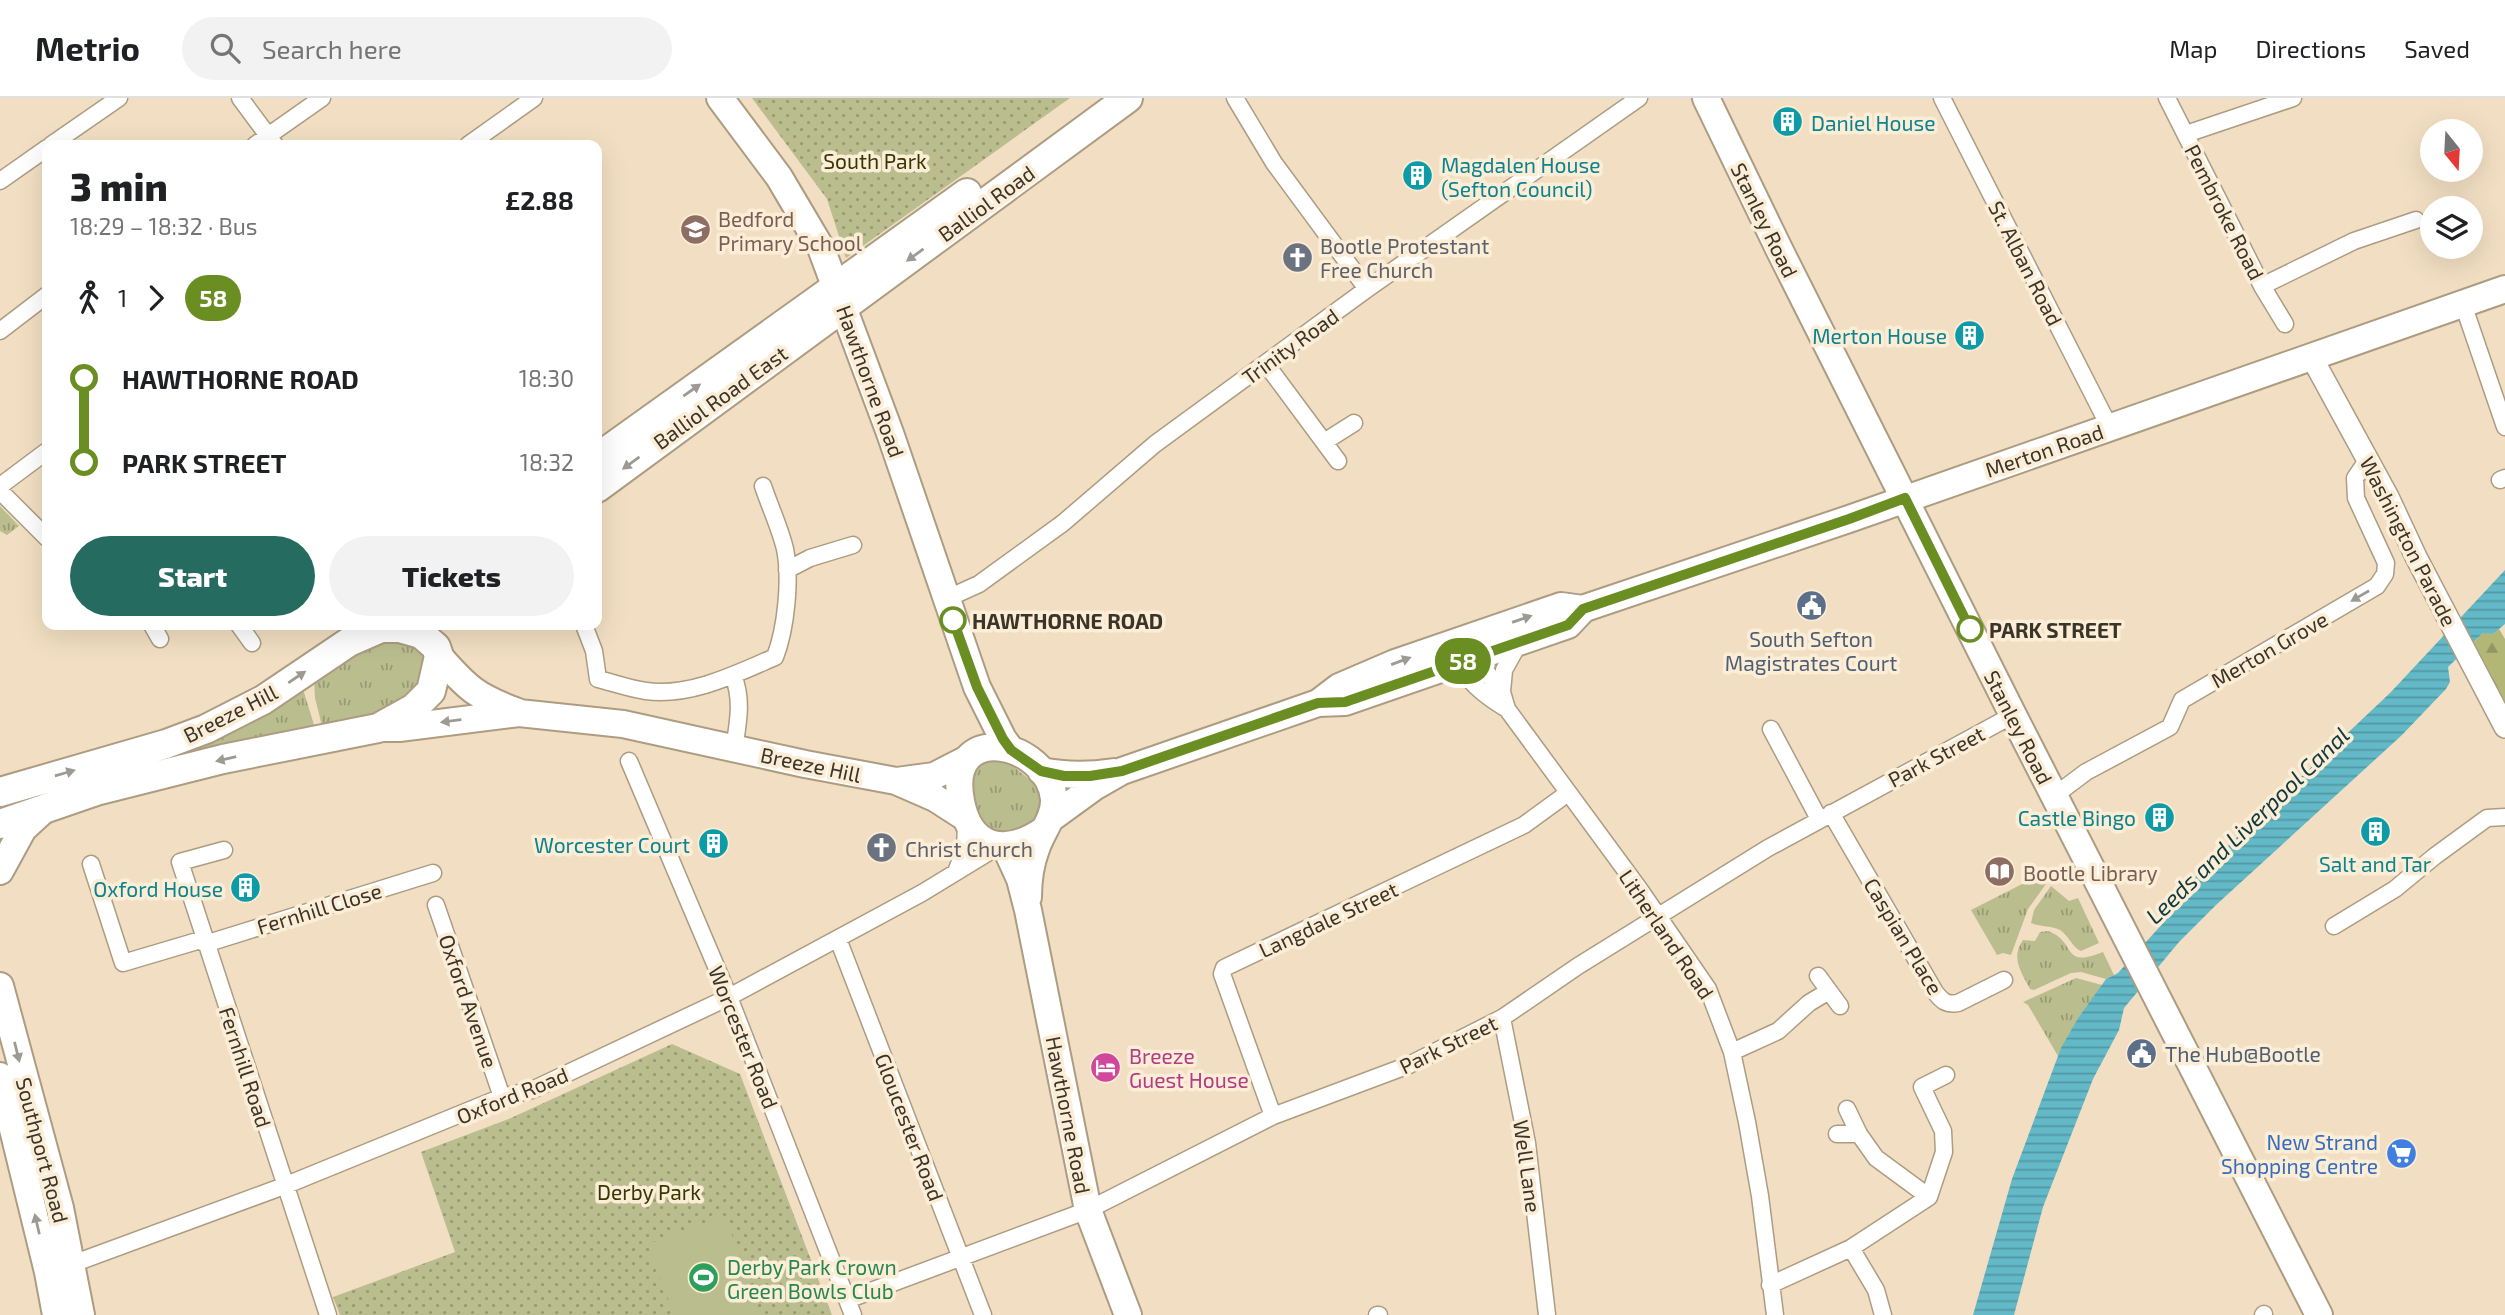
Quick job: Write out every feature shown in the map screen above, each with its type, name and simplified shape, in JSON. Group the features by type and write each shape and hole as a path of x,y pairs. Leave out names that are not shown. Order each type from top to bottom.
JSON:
{"highway":[{"name":"Balliol Road","path":"840,297 1097,98"},
{"name":"Balliol Road","path":"840,297 1128,98"},
{"name":"Balliol Road East","path":"602,455 840,297"},
{"name":"Balliol Road East","path":"602,484 840,297"},
{"name":"Breeze Hill","path":"0,824 48,806 223,759 379,728 414,709 431,691 439,643 407,630"},
{"name":"Breeze Hill","path":"5,788 166,744 206,729 264,700 358,633"}],"main road":[{"name":"Hawthorne Road","path":"720,98 779,177 821,248 890,433 977,687 1011,750"},
{"name":"Stanley Road","path":"1706,98 2013,715 2319,1315"},
{"name":"Merton Road","path":"1041,771 1064,776 1090,776 1122,771 1318,703 1345,702 1465,653 1561,606 1583,609 1849,519 2505,289"},
{"name":"Merton Road","path":"1465,653 1520,641 1568,625 1583,609"},
{"name":"Breeze Hill","path":"439,643 465,685 486,700 519,713"},
{"name":"Hawthorne Road","path":"969,757 980,728 977,687"},
{"name":"Breeze Hill","path":"379,728 399,728 519,713 623,724 896,781 935,798 965,818"},
{"path":"993,746 1011,750 1041,771 1054,799 1047,825 1022,843 1002,846 979,839 965,818 958,786 960,774 969,757 982,748 993,746"},
{"name":"Breeze Hill","path":"896,781 934,776 969,757"},
{"name":"Merton Road","path":"1047,825 1094,787 1122,771"},
{"path":"0,871 23,829 48,806"},
{"name":"Hawthorne Road","path":"1028,910 1030,870 1047,825"},
{"name":"Hawthorne Road","path":"1002,846 1020,879 1028,910 1088,1210 1128,1315"},
{"name":"Southport Road","path":"0,986 60,1208 60,1268 56,1315"},
{"name":"Southport Road","path":"0,1076 60,1268 81,1315"}],"street":[{"path":"58,140 119,98"},
{"path":"240,98 265,140"},
{"path":"269,140 322,98"},
{"path":"475,140 534,98"},
{"path":"1235,98 1274,163 1367,289"},
{"name":"Trinity Road","path":"946,599 979,584 1063,523 1155,444 1367,289 1639,98"},
{"name":"St. Alban Road","path":"1942,98 2110,428"},
{"name":"Pembroke Road","path":"2167,98 2262,286 2285,324"},
{"path":"2186,134 2293,98"},
{"path":"0,181 42,151"},
{"path":"2262,286 2354,241 2416,220"},
{"path":"0,331 42,299"},
{"path":"2463,304 2505,427"},
{"name":"Washington Parade","path":"2311,356 2368,459 2505,727"},
{"path":"1266,364 1338,461"},
{"path":"1324,442 1354,423"},
{"path":"42,455 0,489 42,533"},
{"name":"Merton Grove","path":"2054,796 2087,772 2171,727 2182,700 2186,697 2377,586 2385,574 2386,563 2356,498 2355,478 2368,459"},
{"path":"586,630 594,651 598,679 647,691 680,691 733,676 775,657 783,630 787,570 785,548 763,486"},
{"path":"787,570 810,558 853,545"},
{"path":"243,630 252,643"},
{"path":"1502,692 1506,663 1520,641"},
{"name":"Litherland Road","path":"1465,653 1502,692 1507,709 1659,917 1707,989 1732,1052 1760,1196 1775,1315"},
{"name":"Litherland Road","path":"1465,653 1462,669 1486,697 1507,709"},
{"path":"733,676 738,687 740,710 734,749"},
{"name":"Park Street","path":"850,1307 961,1259 1088,1210 1273,1116 1409,1065 1502,1018 1578,966 1768,848 2013,715"},
{"path":"1771,729 1825,816"},
{"name":"Worcester Road","path":"629,761 729,997 850,1307"},
{"name":"Langdale Street","path":"1273,1116 1222,974 1224,968 1524,825 1568,793"},
{"name":"Caspian Place","path":"1825,816 1942,1001 1958,1003 2004,980"},
{"path":"2333,926 2395,889 2487,818 2505,817"},
{"path":"956,872 967,839 965,818"},
{"name":"Oxford Road","path":"60,1268 284,1186 502,1097 532,1090 729,997 922,893 1002,846"},
{"name":"Fernhill Road","path":"223,850 180,862 328,1315"},
{"name":"Fernhill Close","path":"92,864 124,963 433,873"},
{"name":"Oxford Avenue","path":"436,905 502,1097"},
{"name":"Gloucester Road","path":"838,939 983,1315"},
{"path":"1818,976 1840,1006"},
{"path":"1732,1052 1778,1031 1809,1003 1829,991"},
{"name":"Well Lane","path":"1502,1018 1527,1143 1547,1315"},
{"path":"1770,1285 1851,1248 1929,1197 1944,1152 1944,1131 1922,1087 1946,1075"},
{"path":"1847,1109 1859,1134 1876,1157 1929,1197"},
{"path":"1838,1134 1859,1134"},
{"path":"1851,1248 1876,1290 1883,1315"}],"green space":[{"name":"South Park","path":"752,98 1070,98 846,258 827,199"},
{"path":"0,506 19,526 7,535 0,531"},
{"path":"2499,629 2505,639 2505,703 2473,643 2484,632 2493,634"},
{"path":"380,638 414,644 423,654 428,674 406,703 360,720 322,726 314,680"},
{"path":"303,689 315,728 121,771"},
{"path":"988,759 1005,760 1038,786 1042,800 1039,816 1030,829 994,834 974,814 971,773"},
{"path":"2036,877 2046,884 2028,909 2011,955 1997,955 1971,910"},
{"path":"2051,886 2069,901 2078,898 2099,943 2081,951 2060,930 2031,923 2034,910"},
{"path":"2048,931 2063,941 2075,956 2090,956 2103,952 2114,975 2106,979 2081,972 2071,973 2034,990 2030,989 2021,971 2017,953 2023,940 2035,941 2040,932"},
{"path":"2076,978 2102,985 2078,1018 2058,1056 2028,1005 2023,1002"},
{"name":"Derby Park","path":"672,1044 740,1074 832,1315 340,1315 333,1297 455,1252 421,1152 511,1118"},
{"name":"Derby Park Crown Green Bowls Club","path":"725,1216 760,1312 753,1315 674,1315 648,1244"}],"water":[{"path":"2505,570 2505,624 2493,634 2483,633 2448,667 2450,682 2446,689 2402,735 2216,905 2179,942 2124,1008 2119,1030 2093,1079 2043,1207 2014,1315 1973,1315 2012,1179 2061,1048 2078,1018 2106,979 2118,973 2164,922 2167,907 2175,896 2390,693"}],"bus line":[{"name":"58","path":"953,620 977,687 1003,739 1011,750 1041,771 1064,776 1090,776 1122,771 1318,703 1345,702 1568,625 1583,609 1905,498 1970,629"}],"place":[{"name":"Daniel House","path":"1788,122"},
{"name":"Magdalen House (Sefton Council)","path":"1418,176"},
{"name":"Bedford Primary School","path":"695,230"},
{"name":"Bootle Protestant Free Church","path":"1297,257"},
{"name":"Merton House","path":"1970,335"},
{"name":"South Sefton Magistrates Court","path":"1811,606"},
{"name":"HAWTHORNE ROAD","path":"953,620"},
{"name":"PARK STREET","path":"1970,629"},
{"name":"Castle Bingo","path":"2159,817"},
{"name":"Salt and Tar","path":"2375,831"},
{"name":"Worcester Court","path":"713,844"},
{"name":"Christ Church","path":"882,848"},
{"name":"Bootle Library","path":"2000,872"},
{"name":"Oxford House","path":"246,888"},
{"name":"The Hub@Bootle","path":"2142,1053"},
{"name":"Breeze Guest House","path":"1106,1067"},
{"name":"New Strand Shopping Centre","path":"2401,1153"},
{"name":"Derby Park Crown Green Bowls Club","path":"704,1278"}],"water label":[{"name":"Leeds and Liverpool Canal","path":"2247,825"}]}
